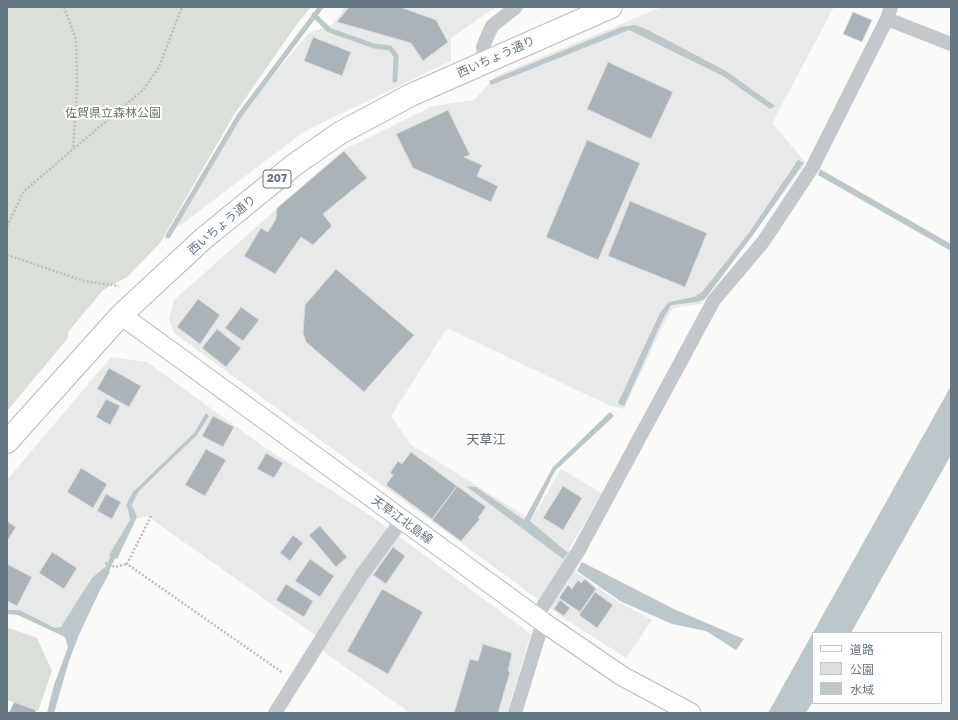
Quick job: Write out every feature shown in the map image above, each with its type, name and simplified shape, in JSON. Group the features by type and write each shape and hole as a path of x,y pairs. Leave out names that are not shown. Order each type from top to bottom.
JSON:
{"highway":[{"name":"西いちょう通り","path":"7,442 122,315 203,239 294,165 340,133 411,95 485,61 611,7"}],"street":[{"path":"485,61 484,47 492,26 516,7"},
{"path":"515,713 539,620 579,550 714,300 763,242 812,168 889,13 951,44"},
{"name":"天草江北島線","path":"122,315 539,620 622,676 691,713"},
{"path":"275,713 361,576 402,520"}],"path":[{"path":"64,7 76,40 77,88 73,150"},
{"path":"7,226 24,191 143,90 159,67 182,7"},
{"path":"7,255 84,281 119,286"},
{"path":"127,564 151,516"},
{"path":"105,563 115,566 127,564 295,681"}],"shaded area":[{"path":"345,7 496,7 451,38 451,61 305,131 174,230 239,116 309,33 332,25"},
{"path":"662,7 834,7 772,123 806,163 701,304 673,308 664,323 624,409 608,405 447,328 391,416 410,444 531,520 561,469 602,493 569,549 576,572 617,601 652,620 626,658 565,619 174,333 169,318 174,300 343,150 433,106 474,100 496,76"},
{"path":"111,357 147,362 267,449 374,518 531,634 507,713 410,713 324,652 315,635 147,516 133,520 70,636 19,613 7,613 7,480"}],"green space":[{"name":"佐賀県立森林公園","path":"7,7 311,7 297,24 235,113 160,243 127,277 103,290 69,331 67,339 7,411"},
{"path":"9,628 37,638 52,671 38,711 7,700 7,632"}],"water":[{"path":"635,25 648,30 726,71 775,106 770,109 723,76 629,30 491,85 489,81 621,27"},
{"path":"798,160 804,163 705,299 697,302 671,305 663,319 624,406 620,405 618,403 660,313 669,302 694,297 702,292 749,233"},
{"path":"820,169 951,244 951,251 818,175"},
{"path":"951,386 951,455 852,632 813,632"},
{"path":"610,412 614,416 555,471 530,521 568,553 563,559 466,486 476,487 524,520 553,467"},
{"path":"206,413 209,416 197,435 137,493 133,492 194,433"},
{"path":"127,504 132,505 137,517 117,559 109,555 130,520"},
{"path":"582,562 676,610 744,639 736,650 706,631 672,624 620,601 577,571"},
{"path":"104,568 110,572 78,637 69,661 54,713 47,713 54,685 68,647 65,637 18,615 7,614 7,610 19,610 55,628 61,627 92,578"},
{"path":"812,634 812,703 806,713 768,713"}],"building":[{"path":"349,7 400,7 436,20 448,42 423,61 411,43 337,22"},
{"path":"853,12 872,20 862,42 843,34"},
{"path":"313,37 351,52 342,76 304,61"},
{"path":"608,62 673,92 651,139 587,109"},
{"path":"448,110 470,155 464,157 482,165 477,176 498,186 491,202 413,168 396,134"},
{"path":"587,140 640,163 598,260 546,237"},
{"path":"344,151 367,178 323,214 332,226 313,245 301,237 275,274 244,256 261,228 268,232 276,219 277,208"},
{"path":"630,201 707,233 685,287 608,256"},
{"path":"336,269 414,335 364,392 306,342 303,333 305,305"},
{"path":"198,299 220,315 200,344 177,327"},
{"path":"241,307 259,320 243,341 225,328"},
{"path":"217,329 241,348 226,367 202,348"},
{"path":"109,368 141,386 129,407 97,389"},
{"path":"106,399 120,406 110,425 96,417"},
{"path":"213,416 234,427 223,447 202,436"},
{"path":"206,449 226,460 205,496 185,485"},
{"path":"411,452 457,486 432,519 386,485 393,475 390,473 398,461 402,464"},
{"path":"266,453 283,463 274,478 257,469"},
{"path":"81,468 107,484 93,508 67,492"},
{"path":"457,486 486,507 478,518 480,519 461,541 432,520"},
{"path":"563,486 582,498 563,530 543,518"},
{"path":"106,494 121,502 112,519 97,511"},
{"path":"7,521 16,527 7,541"},
{"path":"320,526 347,557 336,567 309,535"},
{"path":"293,535 303,543 290,561 280,553"},
{"path":"393,547 405,556 386,584 373,575"},
{"path":"52,552 77,568 64,589 39,573"},
{"path":"310,559 334,576 320,597 295,581"},
{"path":"7,564 32,577 17,606 7,601"},
{"path":"585,579 596,589 580,612 559,598 568,585 572,589 578,580 581,583"},
{"path":"286,584 313,601 304,617 276,600"},
{"path":"382,589 423,612 388,674 347,651"},
{"path":"595,592 613,605 597,628 579,615"},
{"path":"560,600 570,608 564,616 554,609"},
{"path":"483,644 512,653 508,671 510,672 498,713 454,713 470,659 478,661"},
{"path":"14,702 36,710 35,713 9,713"}],"waterway":[{"path":"168,236 239,116 321,7"},
{"path":"314,15 329,30 374,46 390,48 396,56 395,80"},
{"path":"129,505 135,493"},
{"path":"107,570 113,557"}],"district":[{"name":"天草江","path":"486,440"}]}
